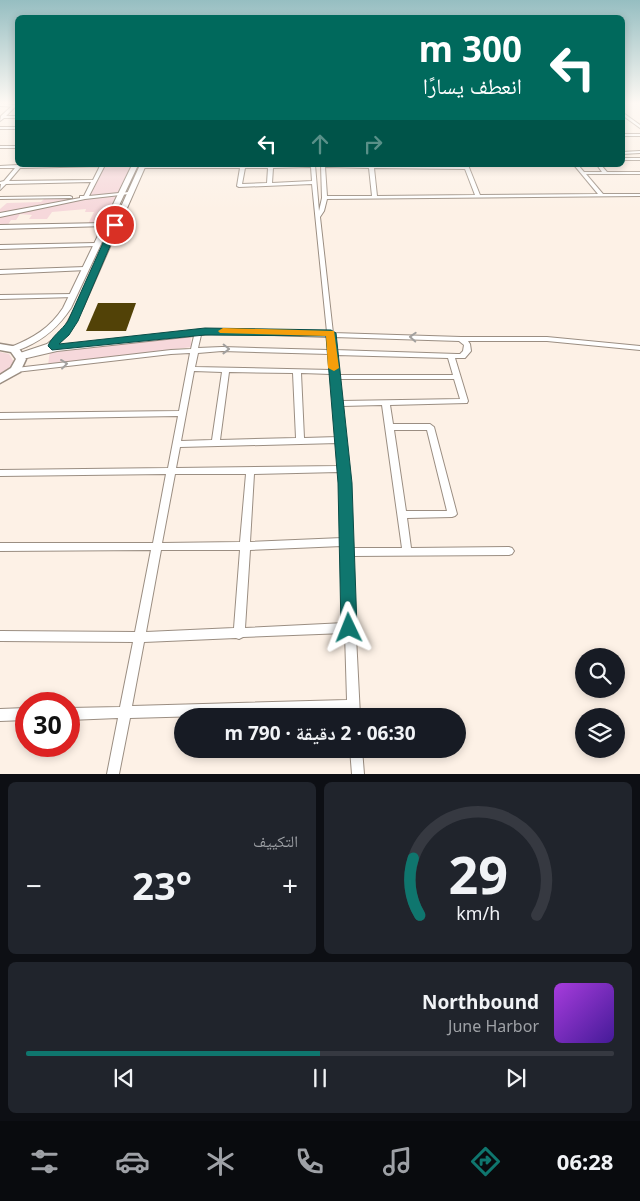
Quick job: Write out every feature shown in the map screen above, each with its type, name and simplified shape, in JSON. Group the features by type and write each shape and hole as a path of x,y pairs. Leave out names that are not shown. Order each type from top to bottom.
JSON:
{"main road":[{"path":"0,347 18,354 21,363 16,370 0,380"}],"street":[{"path":"0,147 15,147"},
{"path":"625,153 640,152"},
{"path":"625,159 640,159"},
{"path":"0,167 15,166"},
{"path":"0,189 19,167"},
{"path":"85,198 102,167"},
{"path":"18,354 53,328 64,314 134,167"},
{"path":"56,346 73,321 142,167"},
{"path":"243,167 239,186 314,182"},
{"path":"269,184 271,167"},
{"path":"297,167 298,183"},
{"path":"313,167 342,440 353,708"},
{"path":"318,216 324,209 326,198 324,196 322,167"},
{"path":"371,167 375,198"},
{"path":"467,167 478,197"},
{"path":"578,167 602,196"},
{"path":"601,167 606,173"},
{"path":"582,173 640,173"},
{"path":"0,183 94,181"},
{"path":"0,215 85,198 130,193"},
{"path":"326,198 640,195"},
{"path":"0,198 85,198"},
{"path":"0,227 105,225"},
{"path":"0,247 96,245"},
{"path":"0,272 85,269"},
{"path":"0,297 73,296"},
{"path":"18,354 56,346 198,332 248,331 461,339 547,339 640,348"},
{"path":"113,774 183,413 193,350 198,332"},
{"path":"16,370 193,350 222,349 462,356 466,353 467,344 461,339"},
{"path":"338,404 464,401 451,356"},
{"path":"190,370 458,377"},
{"path":"216,443 226,370"},
{"path":"297,372 300,441"},
{"path":"386,403 407,551"},
{"path":"0,416 183,413"},
{"path":"390,427 430,427 452,514 402,515"},
{"path":"176,444 342,440"},
{"path":"0,473 250,472 344,469"},
{"path":"239,634 250,472"},
{"path":"0,547 246,546 346,547 407,551 509,551"},
{"path":"0,636 139,637 349,628"},
{"path":"80,714 174,713"},
{"path":"0,714 15,714"},
{"path":"357,758 358,774"}],"shaded area":[{"path":"101,167 134,167 105,225 88,224 94,212 85,212 86,209 52,212 47,219 29,219 32,215 20,214 16,220 11,220 7,226 0,226 0,209 7,203 41,202 44,199 85,198"},
{"path":"190,334 192,347 48,365 50,351"},
{"path":"0,352 9,354 14,362 8,371 0,377"}],"building":[{"path":"98,303 136,303 126,331 86,331"}],"slow traffic":[{"path":"223,331 331,333 334,368"}],"route":[{"path":"115,225 73,321 65,333 54,342 54,346 58,349 221,331 331,333 345,483 349,628"}]}
